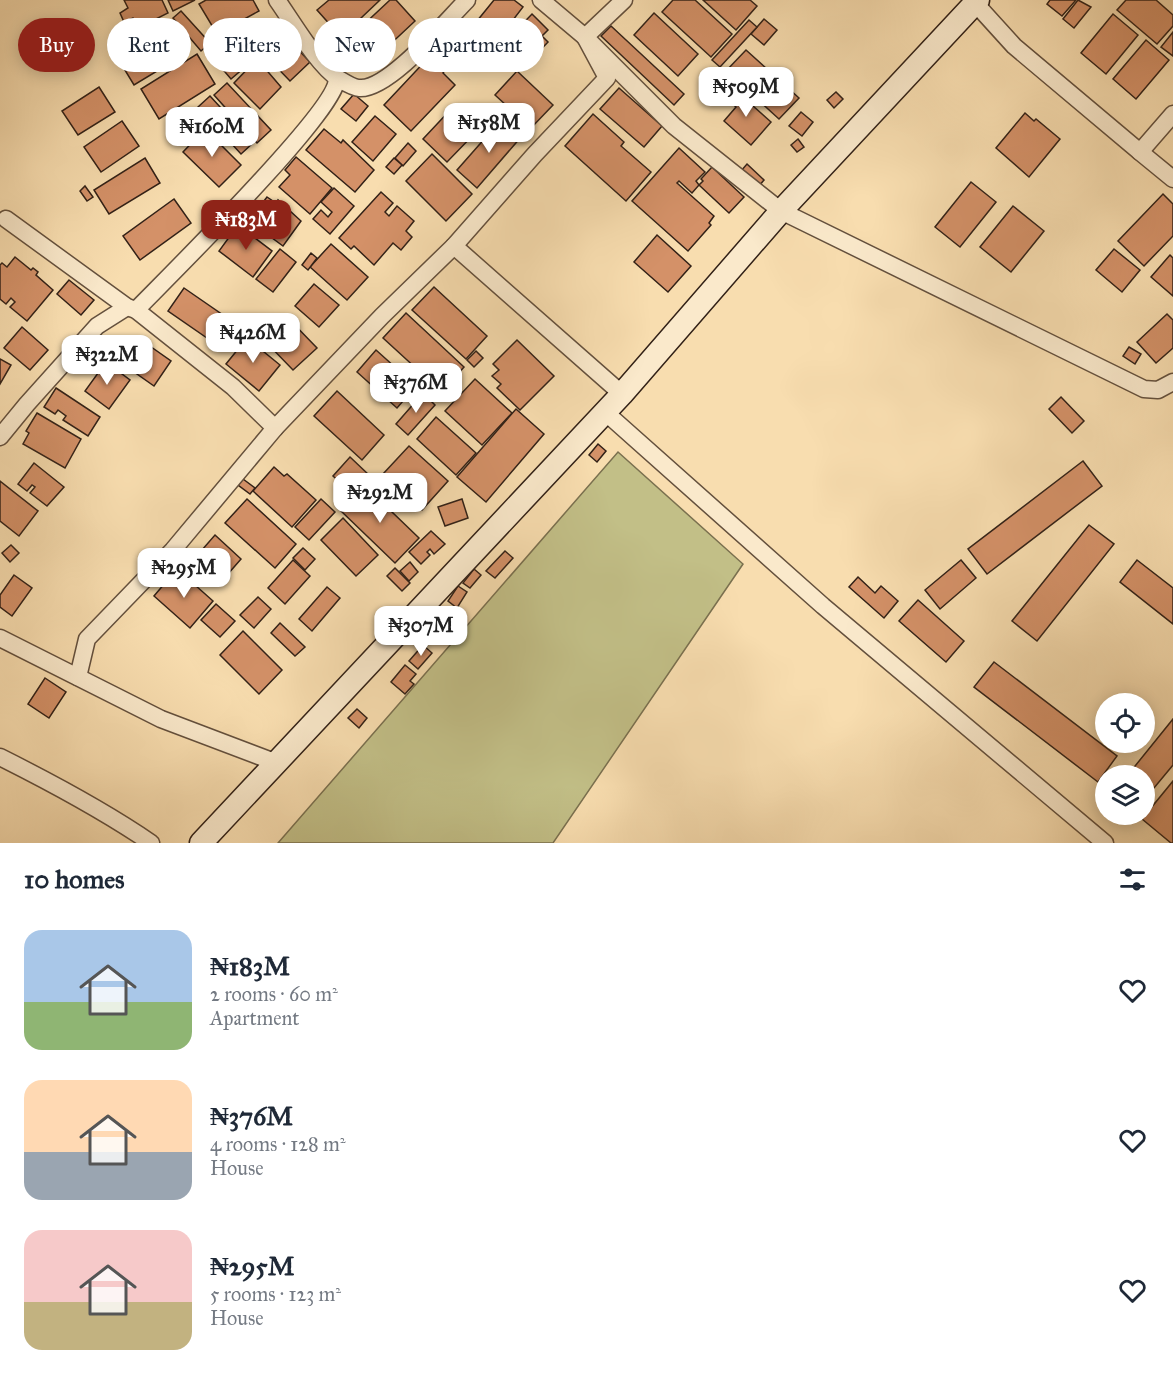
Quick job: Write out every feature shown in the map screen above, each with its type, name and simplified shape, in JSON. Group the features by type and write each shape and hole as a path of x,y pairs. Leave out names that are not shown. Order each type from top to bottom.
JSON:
{"main road":[{"path":"201,843 605,412 781,211 976,2"}],"street":[{"path":"277,0 316,55 337,78 358,88 380,84 408,60 467,0"},
{"path":"541,0 585,37 674,126 781,211 1144,389 1158,390 1173,382"},
{"path":"585,37 624,0"},
{"path":"976,2 1014,45 1173,179"},
{"path":"78,677 87,639 173,550 275,428 382,316 454,246 535,154 608,78 585,37"},
{"path":"0,437 97,326 132,309 250,194 324,106 335,90 337,78"},
{"path":"1140,152 1173,114"},
{"path":"6,219 132,309 233,387 275,428"},
{"path":"454,246 621,394"},
{"path":"605,412 823,606 1105,843"},
{"path":"0,638 161,719 278,763"},
{"path":"0,757 51,782 125,825 151,843"}],"shaded area":[{"path":"618,452 743,564 553,843 278,843"}],"building":[{"path":"124,0 162,0 168,13 158,18 122,18 120,13 128,8"},
{"path":"168,0 195,0 173,11"},
{"path":"206,0 253,0 259,11 246,18 207,18 199,4"},
{"path":"329,0 380,0 361,18 324,18 317,10"},
{"path":"390,0 396,0 412,18 408,18 408,28 396,39 396,18 371,18"},
{"path":"494,0 514,0 523,7 515,18 479,18"},
{"path":"673,0 695,0 732,34 711,57 662,12"},
{"path":"703,0 750,0 757,6 736,30"},
{"path":"1050,0 1076,0 1062,16 1047,4"},
{"path":"1078,0 1091,7 1074,28 1063,19"},
{"path":"1126,0 1156,0 1173,15 1173,26 1157,44 1117,10"},
{"path":"181,11 187,18 173,18"},
{"path":"654,13 698,54 678,76 634,35"},
{"path":"1113,14 1138,35 1106,74 1081,53"},
{"path":"764,19 777,30 764,45 751,34"},
{"path":"749,20 757,27 720,67 712,60"},
{"path":"191,22 203,35 201,51 191,39"},
{"path":"611,26 684,94 674,105 601,36"},
{"path":"1173,32 1173,56 1161,47"},
{"path":"1146,40 1169,60 1136,99 1113,79"},
{"path":"746,50 799,98 779,119 726,71"},
{"path":"197,54 203,64 203,72 208,72 215,84 159,119 141,89 168,72 191,72 191,58"},
{"path":"302,54 310,62 302,70"},
{"path":"126,72 156,72 134,85"},
{"path":"225,72 239,72 231,79"},
{"path":"245,72 268,72 281,87 260,109 234,83"},
{"path":"281,72 299,72 290,81"},
{"path":"415,72 444,72 455,85 411,131 384,105"},
{"path":"518,72 553,105 531,128 495,95"},
{"path":"227,83 271,130 257,143 214,95"},
{"path":"99,87 115,112 78,135 62,111"},
{"path":"619,88 662,126 644,147 600,109"},
{"path":"734,89 771,122 751,145 724,121 736,107 726,98"},
{"path":"836,92 843,99 834,108 827,100"},
{"path":"354,94 368,106 356,121 341,109"},
{"path":"210,96 253,143 241,154 198,107"},
{"path":"453,107 478,130 447,162 423,139"},
{"path":"801,112 813,122 802,136 789,126"},
{"path":"1025,113 1060,139 1029,177 996,148"},
{"path":"593,114 624,142 621,146 651,172 626,201 565,146"},
{"path":"375,116 396,134 373,161 352,142"},
{"path":"501,120 521,137 477,188 457,170"},
{"path":"122,121 139,146 101,172 84,147"},
{"path":"205,129 241,165 219,187 183,152"},
{"path":"324,129 341,143 343,140 374,170 355,192 306,150"},
{"path":"798,139 804,147 797,152 791,145"},
{"path":"408,143 416,151 403,166 395,158"},
{"path":"679,148 705,172 696,181 699,185 692,193 679,181 677,183 714,216 709,223 711,225 688,251 632,201"},
{"path":"432,154 472,194 446,221 406,181"},
{"path":"296,157 332,188 310,214 279,187 290,175 285,170"},
{"path":"145,158 160,183 109,214 94,190"},
{"path":"394,158 402,165 394,174 386,167"},
{"path":"747,164 764,180 758,187 741,171"},
{"path":"712,167 744,197 729,213 699,185 703,181 701,179"},
{"path":"971,182 996,202 960,247 935,227"},
{"path":"85,186 93,197 87,201 80,191"},
{"path":"334,188 354,206 330,234 313,219 321,210 328,217 332,212 321,202"},
{"path":"381,192 393,203 385,212 389,216 397,206 414,221 406,231 412,237 401,250 393,243 374,265 354,246 351,249 339,238"},
{"path":"1163,194 1173,204 1173,236 1144,266 1118,241"},
{"path":"267,197 276,203 278,200 301,221 283,246 249,221"},
{"path":"174,199 191,223 140,260 123,236"},
{"path":"1013,206 1044,231 1011,272 980,247"},
{"path":"238,225 272,251 253,277 219,251"},
{"path":"657,235 691,266 668,292 634,262"},
{"path":"331,244 368,277 347,300 310,267"},
{"path":"280,249 296,262 273,292 256,279"},
{"path":"1114,249 1140,270 1122,292 1096,270"},
{"path":"311,253 317,258 308,270 302,265"},
{"path":"1170,255 1173,258 1173,296 1151,277"},
{"path":"15,257 31,270 33,268 38,272 36,275 53,290 27,321 10,307 15,302 11,298 6,304 0,299 0,265 2,263 7,267"},
{"path":"69,280 94,300 81,315 57,294"},
{"path":"314,284 339,305 319,327 295,306"},
{"path":"434,287 487,336 466,359 412,310"},
{"path":"184,288 236,324 220,347 168,311"},
{"path":"406,313 464,367 442,392 383,338"},
{"path":"1167,314 1173,320 1173,348 1156,363 1137,342"},
{"path":"286,316 317,348 293,370 262,338"},
{"path":"22,327 48,350 30,370 4,348"},
{"path":"137,337 171,361 154,386 120,362"},
{"path":"247,338 280,365 259,391 226,364"},
{"path":"517,340 554,376 520,410 497,388 501,384 492,376 499,370 493,364"},
{"path":"105,343 115,350 109,359 99,351"},
{"path":"1129,347 1141,354 1135,364 1123,356"},
{"path":"376,350 416,386 397,408 357,372"},
{"path":"476,351 483,358 474,367 467,360"},
{"path":"0,359 11,365 0,384"},
{"path":"106,362 130,380 109,409 85,391"},
{"path":"475,379 512,413 482,445 445,411"},
{"path":"56,388 100,417 88,436 63,420 66,416 58,410 55,414 44,407"},
{"path":"337,391 384,435 362,460 314,416"},
{"path":"423,393 435,405 408,435 396,424"},
{"path":"1061,397 1084,421 1072,433 1049,409"},
{"path":"516,409 544,434 486,502 457,477"},
{"path":"37,413 81,439 65,468 23,444 29,433 26,431"},
{"path":"436,417 476,453 456,475 417,439"},
{"path":"598,444 606,451 597,462 589,455"},
{"path":"409,446 448,481 422,510 383,474"},
{"path":"350,457 369,475 352,494 333,476"},
{"path":"1083,461 1102,486 987,574 968,549"},
{"path":"34,463 64,487 47,506 30,493 35,487 32,485 27,491 18,484"},
{"path":"274,467 284,476 287,474 316,500 292,527 253,491"},
{"path":"243,479 255,488 250,494 238,485"},
{"path":"0,481 38,511 19,536 0,521"},
{"path":"365,486 419,538 395,563 341,511"},
{"path":"247,499 296,544 275,568 225,523"},
{"path":"321,499 335,512 309,540 295,527"},
{"path":"462,499 468,518 445,526 438,507"},
{"path":"343,518 378,555 356,576 321,540"},
{"path":"1089,525 1114,544 1037,641 1012,621"},
{"path":"431,531 445,544 434,554 430,549 427,552 430,555 421,564 409,552"},
{"path":"215,535 241,559 221,582 195,558"},
{"path":"11,545 19,553 10,562 2,553"},
{"path":"303,548 315,559 305,570 293,558"},
{"path":"505,551 513,558 495,578 486,571"},
{"path":"293,560 310,576 285,604 268,588"},
{"path":"961,560 976,578 940,609 925,590"},
{"path":"1137,560 1173,588 1173,624 1120,582"},
{"path":"410,562 418,572 409,581 400,571"},
{"path":"395,568 410,583 402,591 387,576"},
{"path":"177,569 213,601 190,628 154,596"},
{"path":"474,569 481,575 470,588 463,583"},
{"path":"14,575 32,588 12,616 0,607 0,595"},
{"path":"858,577 875,593 881,586 898,601 884,618 849,587"},
{"path":"458,586 467,592 457,608 448,601"},
{"path":"327,587 340,598 312,631 299,619"},
{"path":"258,597 271,609 254,628 240,615"},
{"path":"918,600 964,641 946,662 899,621"},
{"path":"216,604 235,621 220,637 201,620"},
{"path":"451,610 460,616 455,624 446,618"},
{"path":"280,623 305,647 295,656 271,633"},
{"path":"243,631 282,670 259,694 220,655"},
{"path":"423,645 432,653 418,669 409,661"},
{"path":"994,662 1095,739 1095,753 1113,753 1117,756 1110,765 1095,765 1095,780 974,687"},
{"path":"405,665 416,674 410,681 414,684 405,694 391,682"},
{"path":"45,678 66,692 49,718 28,704"},
{"path":"357,709 367,718 359,728 348,718"},
{"path":"1173,719 1173,765 1155,787 1155,765 1136,765 1146,753 1155,753 1155,741"},
{"path":"1173,781 1173,843 1149,825 1155,825 1155,803"}]}
